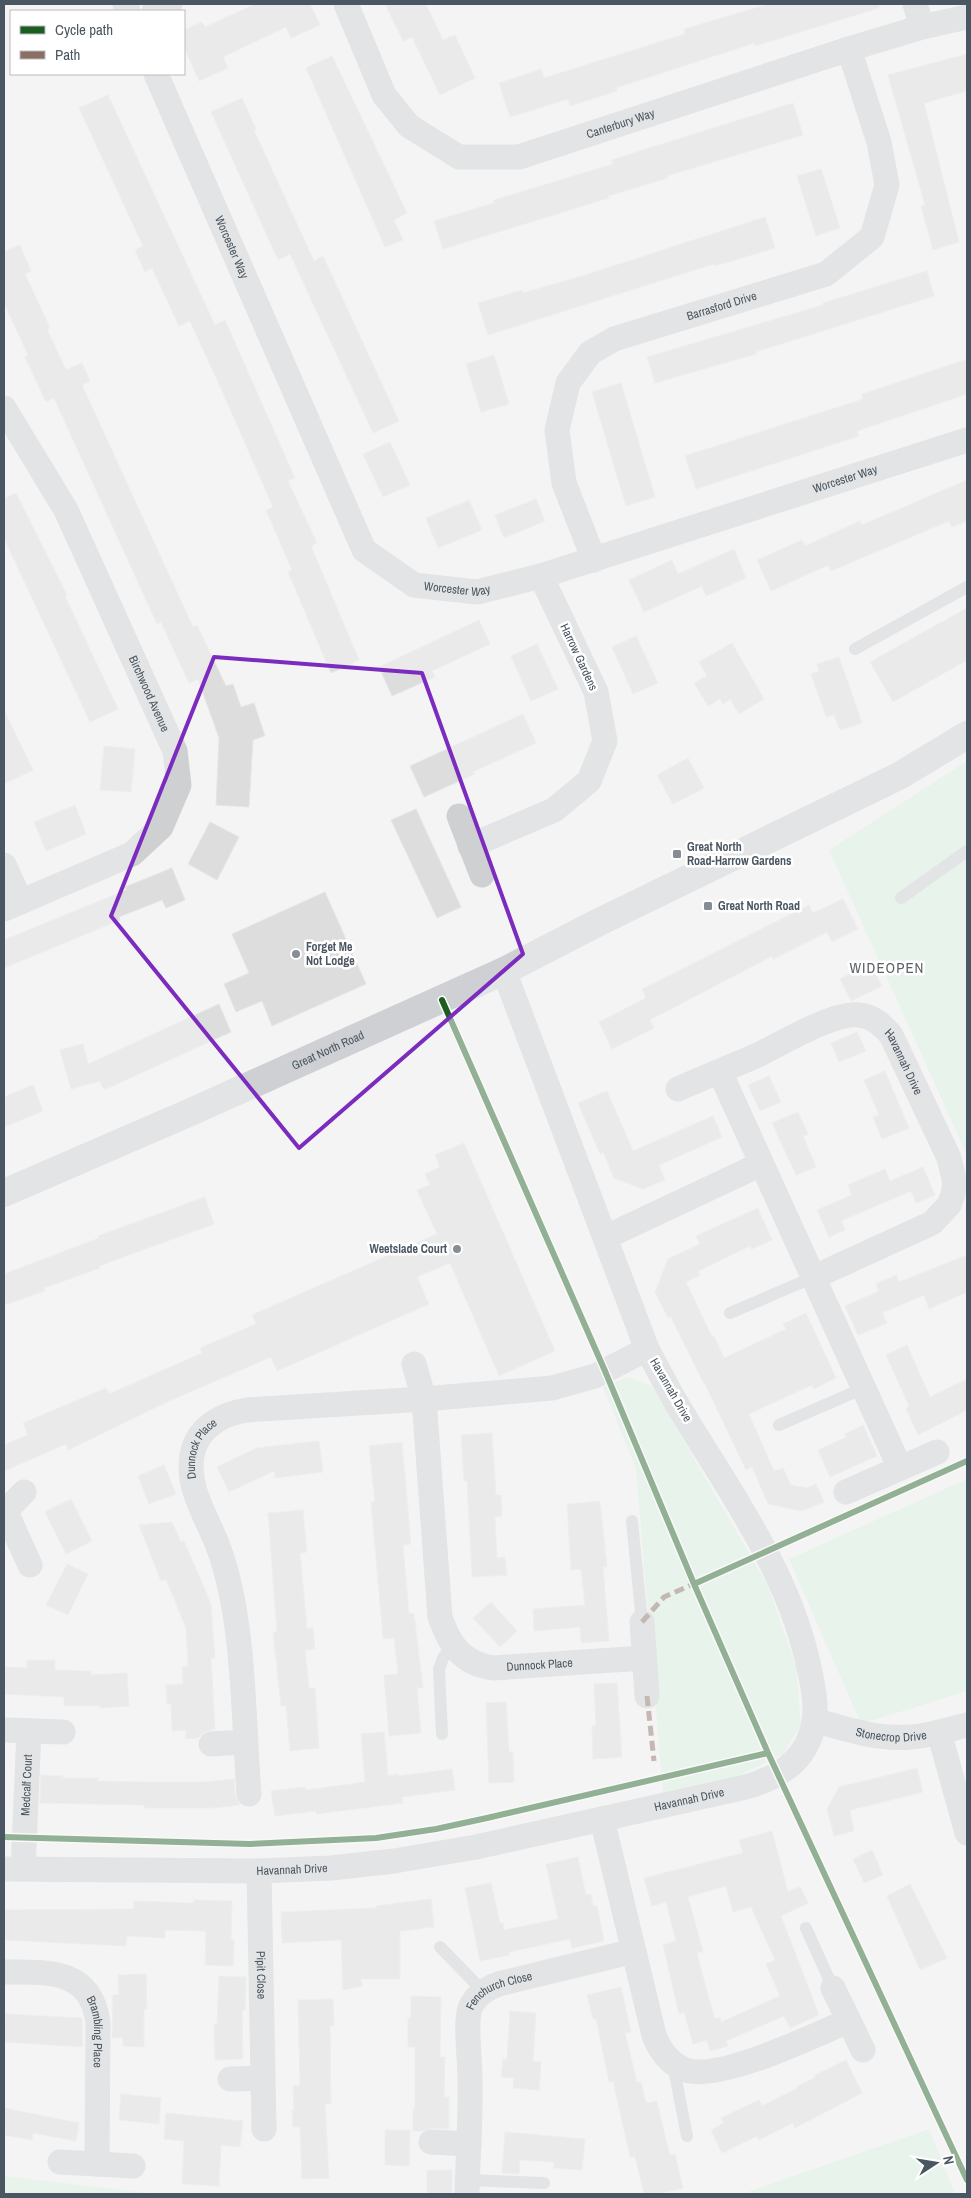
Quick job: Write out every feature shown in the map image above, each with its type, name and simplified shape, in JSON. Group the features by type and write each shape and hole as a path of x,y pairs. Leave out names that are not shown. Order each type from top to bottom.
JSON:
{"main road":[{"name":"Great North Road","path":"4,1193 193,1111 504,971 597,923 899,776 967,735"}],"street":[{"path":"156,10 170,4"},
{"name":"Canterbury Way","path":"346,4 384,95 409,126 460,157 518,157 849,49 918,15 967,17"},
{"name":"Barrasford Drive","path":"594,560 564,483 556,430 568,383 590,353 614,340 826,274 872,237 887,186 878,142 849,49"},
{"name":"Worcester Way","path":"156,75 364,550 414,586 477,592 541,576 967,440"},
{"name":"Birchwood Avenue","path":"4,408 66,510 175,751 179,785 161,827 132,854 12,906"},
{"name":"Harrow Gardens","path":"470,846 554,810 589,781 605,741 596,692 541,576"},
{"path":"459,816 482,875"},
{"path":"4,865 12,906"},
{"name":"Havannah Drive","path":"14,1869 259,1871 331,1868 394,1861 476,1847 746,1787 770,1779 787,1769 806,1746 814,1720 815,1703 799,1628 777,1575 749,1521 674,1398 647,1349 504,971"},
{"name":"Havannah Drive","path":"678,1089 720,1072 820,1025 848,1015 860,1015 882,1026 891,1035 949,1158 955,1183 949,1205 941,1215 923,1229 814,1277"},
{"path":"720,1072 900,1468"},
{"path":"606,1237 761,1164"},
{"name":"Dunnock Place","path":"249,1794 238,1646 230,1587 216,1540 192,1483 192,1456 197,1440 210,1424 236,1412 552,1388 595,1376 647,1349"},
{"path":"414,1364 424,1399"},
{"name":"Dunnock Place","path":"424,1399 440,1617 445,1632 453,1646 464,1658 478,1666 493,1668 644,1658"},
{"path":"846,1492 937,1452"},
{"path":"24,1492 4,1514 10,1521 30,1566"},
{"path":"642,1622 647,1696"},
{"name":"Stonecrop Drive","path":"814,1720 843,1728 891,1737 910,1738 967,1724"},
{"path":"4,1730 63,1732"},
{"name":"Medcalf Court","path":"14,1869 29,1731"},
{"path":"939,1732 967,1833"},
{"path":"211,1744 245,1742"},
{"path":"602,1819 654,2035 664,2054 672,2062 683,2069 693,2072 714,2072 777,2050 848,2021"},
{"name":"Pipit Close","path":"259,1871 264,2129"},
{"name":"Fenchurch Close","path":"467,2186 470,2080 469,2020 470,2009 476,1999 502,1982 634,1951"},
{"name":"Brambling Place","path":"4,1972 59,1974 79,1984 93,2002 98,2023 97,2164"},
{"path":"833,1988 863,2050"},
{"path":"230,2079 263,2078"},
{"path":"431,2142 468,2144"},
{"path":"60,2162 133,2166"}],"lane":[{"path":"855,649 967,587"},
{"path":"901,898 967,851"},
{"path":"730,1313 814,1277"},
{"path":"779,1425 864,1388"},
{"path":"632,1521 642,1622"},
{"path":"442,1734 439,1669 443,1658 453,1646"},
{"path":"806,1928 833,1988"},
{"path":"440,1947 484,1992"},
{"path":"672,2062 687,2136"},
{"path":"467,2186 544,2183"}],"highlighted area":[{"path":"214,657 422,673 523,954 299,1148 111,916"}],"green space":[{"path":"967,761 967,1155 829,850"},
{"path":"628,1377 652,1386 767,1584 796,1666 801,1725 783,1754 737,1777 663,1793 636,1469 603,1387"},
{"path":"967,1479 967,1691 861,1724 789,1559"},
{"path":"929,2129 955,2194 742,2194"},
{"path":"4,2176 156,2194 4,2194"}],"building":[{"path":"255,4 310,4 320,25 291,38 286,27 223,57 228,68 199,81 185,49 185,30 202,22 205,27"},
{"path":"385,4 426,4 443,40 455,35 475,78 440,95 412,37 403,41"},
{"path":"769,4 879,4 879,8 755,46 754,43 616,88 617,91 570,106 568,99 510,117 499,83 541,69 544,78 685,34 684,29"},
{"path":"967,54 967,91 924,103 959,242 933,250 921,206 925,205 888,75"},
{"path":"332,56 407,213 394,220 403,240 385,247 306,68"},
{"path":"108,95 215,325 225,320 295,478 288,481 317,543 311,546 359,660 331,673 288,572 292,570 266,510 273,507 223,393 190,321 179,326 152,268 145,272 135,250 143,246 79,108"},
{"path":"242,98 256,129 254,130 314,261 323,256 399,421 373,433 290,254 278,260 211,112"},
{"path":"793,103 803,135 667,176 668,178 608,196 609,198 443,249 434,221 494,203 494,200 613,164 611,160"},
{"path":"821,169 840,228 816,236 797,176"},
{"path":"765,217 775,248 715,266 714,264 488,335 478,303 522,290 523,293 582,276"},
{"path":"20,245 31,271 25,274 50,328 47,329 66,370 82,363 90,381 82,385 193,627 197,625 226,686 233,684 241,707 254,703 265,736 253,740 249,807 216,805 219,738 198,679 189,683 161,622 157,624 54,398 46,402 25,357 28,355 4,303 4,252"},
{"path":"927,271 934,296 756,352 756,354 655,383 647,357 823,305 823,303"},
{"path":"494,355 509,404 481,412 466,364"},
{"path":"967,359 967,394 857,431 859,436 696,489 685,456 863,399 862,394"},
{"path":"621,383 655,497 626,506 592,392"},
{"path":"390,442 410,485 383,497 363,454"},
{"path":"967,480 967,521 952,527 949,521 831,571 828,565 771,591 757,560 802,540 805,546 860,521 862,525"},
{"path":"16,493 67,595 65,596 118,709 90,722 4,538 4,499"},
{"path":"536,499 545,521 504,538 495,515"},
{"path":"469,500 482,530 438,548 426,518"},
{"path":"734,549 746,578 706,596 702,586 644,612 629,580 672,560 678,574"},
{"path":"967,608 967,660 893,702 870,662"},
{"path":"479,620 490,644 432,671 435,677 392,696 379,667"},
{"path":"636,636 658,683 633,694 612,647"},
{"path":"732,643 764,699 739,714 730,699 723,704 720,699 708,706 694,683 707,676 699,662"},
{"path":"537,644 558,689 531,701 511,656"},
{"path":"839,657 862,723 840,730 834,715 826,717 811,674 819,671 817,664"},
{"path":"4,710 33,770 4,784"},
{"path":"523,714 536,743 424,797 410,766"},
{"path":"104,746 135,749 131,792 100,790"},
{"path":"688,758 704,788 673,804 657,775"},
{"path":"75,805 86,834 46,851 34,822"},
{"path":"416,809 461,907 437,918 391,820"},
{"path":"210,822 239,837 217,880 188,864"},
{"path":"172,868 185,900 166,908 162,900 119,917 120,920 4,968 4,940 126,890 125,887"},
{"name":"Forget Me Not Lodge","path":"325,892 366,984 272,1026 262,1001 236,1012 224,984 249,973 232,934"},
{"path":"843,899 858,929 832,942 827,932 773,959 772,956 650,1020 654,1028 612,1049 599,1022 646,998 642,989 809,905 813,913"},
{"path":"870,963 882,986 851,1001 840,979"},
{"path":"219,1004 231,1032 104,1090 100,1081 71,1089 60,1050 83,1044 88,1064"},
{"path":"857,1032 866,1051 839,1062 831,1043"},
{"path":"885,1071 909,1128 882,1139 873,1117 879,1115 864,1080"},
{"path":"769,1076 781,1102 760,1111 748,1085"},
{"path":"33,1085 43,1111 4,1127 4,1097"},
{"path":"607,1091 633,1151 713,1116 722,1137 659,1165 665,1180 643,1189 614,1178 603,1152 600,1154 578,1103"},
{"path":"798,1112 808,1134 803,1136 816,1167 796,1175 772,1123"},
{"name":"Weetslade Court","path":"464,1143 555,1351 499,1376 450,1263 417,1277 429,1304 277,1371 271,1357 167,1402 68,1450 66,1444 4,1471 4,1445 28,1435 23,1423 106,1388 109,1394 202,1353 200,1348 256,1324 252,1315 437,1234 417,1190 430,1185 425,1174 440,1167 435,1155"},
{"path":"923,1167 935,1195 916,1203 911,1191 841,1221 845,1230 829,1237 817,1210 852,1195 848,1185 885,1169 890,1181"},
{"path":"205,1197 214,1224 99,1266 100,1268 44,1288 45,1291 4,1305 4,1274 99,1238 98,1236"},
{"path":"758,1208 772,1240 752,1249 750,1246 698,1271 700,1275 686,1282 724,1358 786,1329 783,1324 806,1313 836,1378 814,1389 812,1385 749,1414 774,1471 783,1468 791,1485 807,1488 816,1484 824,1502 802,1511 768,1504 752,1467 746,1470 671,1317 668,1318 655,1292 668,1259 700,1244 696,1236"},
{"path":"967,1255 967,1292 929,1309 924,1295 882,1313 887,1323 858,1335 845,1306 879,1291 876,1284 896,1275 899,1282"},
{"path":"907,1345 930,1397 967,1379 967,1410 918,1435 906,1408 909,1406 886,1355"},
{"path":"863,1425 877,1456 830,1477 818,1450 847,1437 845,1434"},
{"path":"492,1433 496,1495 501,1495 502,1516 495,1517 497,1558 505,1557 507,1575 472,1577 467,1481 464,1481 461,1435"},
{"path":"319,1441 323,1472 275,1478 274,1471 229,1492 217,1467 256,1448"},
{"path":"402,1442 411,1544 403,1545 409,1614 414,1613 423,1688 417,1688 421,1733 389,1736 384,1675 398,1674 394,1638 383,1639 371,1502 375,1502 369,1446"},
{"path":"164,1465 176,1494 149,1504 138,1476"},
{"path":"71,1499 92,1541 66,1554 45,1512"},
{"path":"600,1501 607,1567 603,1567 609,1641 581,1643 580,1627 534,1631 533,1609 585,1605 581,1569 571,1570 567,1504"},
{"path":"303,1510 307,1552 300,1553 307,1629 313,1628 315,1649 305,1650 309,1688 315,1688 319,1748 290,1751 286,1706 281,1706 273,1632 277,1632 268,1513"},
{"path":"172,1522 181,1542 184,1541 211,1604 215,1658 211,1658 215,1729 204,1732 198,1738 186,1739 186,1730 172,1731 171,1703 167,1704 166,1685 183,1684 182,1667 188,1666 186,1628 166,1579 161,1581 139,1525"},
{"path":"67,1564 88,1574 68,1615 46,1605"},
{"path":"491,1602 517,1631 500,1647 473,1618"},
{"path":"27,1660 55,1660 55,1670 91,1671 91,1675 127,1673 129,1706 100,1708 100,1706 64,1706 64,1697 4,1694 4,1667 27,1668"},
{"path":"617,1683 622,1757 593,1759 592,1726 596,1725 594,1684"},
{"path":"506,1702 509,1752 513,1752 514,1782 489,1783 486,1703"},
{"path":"384,1732 388,1776 452,1769 455,1790 402,1797 403,1803 316,1814 316,1811 275,1816 271,1791 305,1787 306,1790 365,1782 361,1734"},
{"path":"917,1768 923,1792 850,1810 854,1831 834,1836 827,1809 839,1787"},
{"path":"41,1775 63,1776 63,1778 98,1778 98,1781 140,1782 205,1782 234,1779 235,1795 240,1805 213,1808 144,1808 144,1805 40,1803"},
{"path":"772,1831 788,1892 800,1886 808,1903 781,1916 819,2015 790,2028 784,2016 726,2041 728,2046 710,2051 707,2040 693,2044 684,2012 679,2014 663,1945 676,1941 666,1902 652,1906 644,1878 743,1853 739,1840","holes":["726,1886 733,1912 751,1907 775,1960 766,1964 780,1996 721,2022 720,2017 715,2019 705,1984 697,1953 703,1951 688,1897"]},
{"path":"872,1850 883,1875 864,1883 853,1859"},
{"path":"578,1857 586,1895 591,1894 593,1906 597,1906 604,1941 572,1948 570,1939 509,1952 509,1955 480,1961 465,1888 491,1883 500,1923 503,1923 504,1930 558,1919 546,1864"},
{"path":"910,1884 947,1958 920,1970 887,1896"},
{"path":"431,1899 434,1927 400,1931 400,1979 361,1979 362,1986 343,1990 341,1940 282,1943 281,1912 376,1908 376,1906"},
{"path":"194,1900 232,1901 231,1940 234,1940 233,1966 205,1965 206,1931 165,1930 165,1938 127,1936 126,1946 4,1940 4,1910 134,1909 134,1901 193,1903"},
{"path":"146,1974 147,2009 144,2009 144,2047 123,2046 123,2038 112,2038 113,1995 119,1995 118,1975"},
{"path":"219,1976 246,1977 245,2010 242,2010 243,2059 215,2060 214,2024 217,2024"},
{"path":"621,1987 631,2032 625,2033 637,2082 641,2082 646,2103 657,2101 670,2155 675,2154 683,2188 656,2194 644,2194 635,2156 630,2157 613,2081 609,2082 596,2019 593,2019 587,1995"},
{"path":"411,1996 441,1997 440,2057 445,2057 444,2097 449,2097 449,2129 432,2128 413,2131 415,2047 408,2047 408,2018 411,2018"},
{"path":"333,1999 334,2026 330,2026 331,2103 325,2104 329,2178 302,2179 300,2127 293,2127 292,2110 294,2110 293,2086 300,2086 298,2000"},
{"path":"510,2011 536,2013 533,2061 541,2062 539,2090 513,2088 514,2078 501,2077 503,2059 507,2060"},
{"path":"5,2014 82,2018 83,2047 4,2042"},
{"path":"846,2060 862,2093 795,2128 793,2123 759,2140 757,2136 722,2153 711,2130 724,2123 721,2118 759,2100 762,2106 816,2077 815,2075"},
{"path":"121,2094 161,2098 159,2124 119,2120"},
{"path":"4,2108 79,2123 76,2141 33,2133 32,2140 4,2135"},
{"path":"166,2113 243,2121 240,2147 221,2145 219,2186 182,2184 184,2141 164,2139"},
{"path":"385,2130 410,2130 409,2166 385,2165"},
{"path":"505,2132 585,2139 582,2170 554,2168 554,2162 520,2160 519,2174 502,2173"},
{"path":"427,2170 452,2170 452,2194 427,2194"}],"marked path":[{"path":"642,1622 664,1597 698,1582"},
{"path":"647,1696 654,1761"}],"cycle path":[{"path":"442,1000 605,1371 694,1584 768,1753 967,2180"},
{"path":"694,1584 967,1461"},
{"path":"4,1837 249,1844 376,1838 436,1829 487,1818 768,1753"}],"place":[{"name":"Great North Road-Harrow Gardens","path":"677,854"},
{"name":"Great North Road","path":"708,906"},
{"name":"Forget Me Not Lodge","path":"296,954"},
{"name":"Weetslade Court","path":"457,1249"}],"district":[{"name":"WIDEOPEN","path":"887,967"}]}
